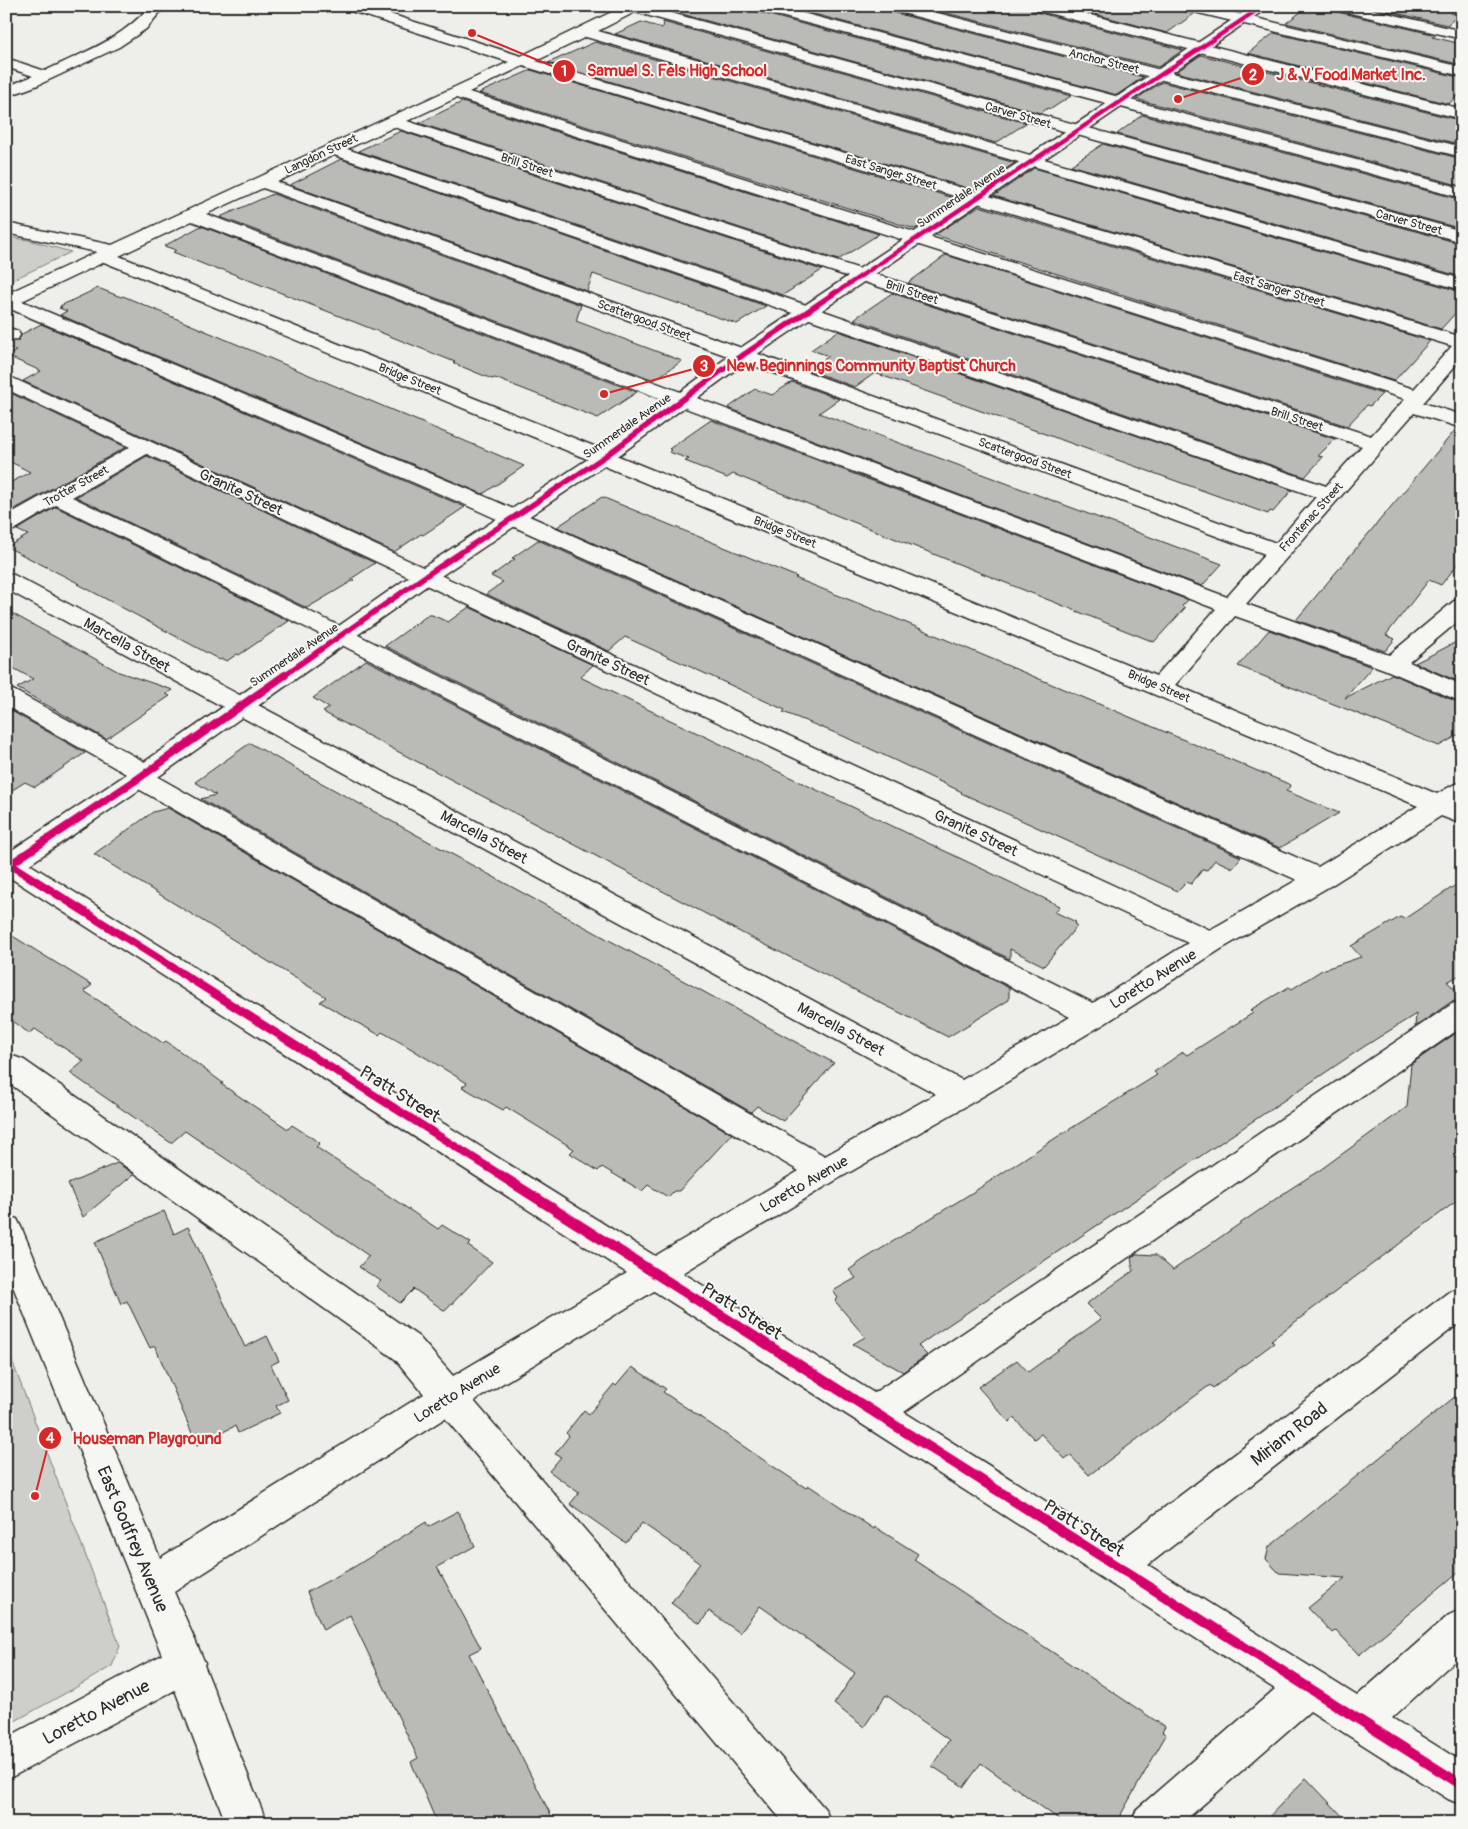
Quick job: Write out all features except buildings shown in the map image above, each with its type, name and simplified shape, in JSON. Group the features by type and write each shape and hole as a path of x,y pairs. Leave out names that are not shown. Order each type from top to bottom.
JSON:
{"street":[{"path":"6,92 46,76 114,44 141,26 158,6"},
{"name":"East Sanger Street","path":"350,6 521,62 1462,345"},
{"path":"760,6 1462,192"},
{"name":"Anchor Street","path":"892,6 1462,152"},
{"path":"1037,6 1462,114"},
{"path":"1186,6 1462,72"},
{"name":"Summerdale Avenue","path":"8,864 142,775 424,577 604,457 743,356 862,275 979,199 1076,131 1263,6"},
{"path":"1338,6 1462,34"},
{"path":"1457,6 1462,7"},
{"name":"Langdon Street","path":"6,301 110,254 392,120 521,62 634,7"},
{"name":"Carver Street","path":"634,7 1076,131 1462,236"},
{"path":"585,32 1462,285"},
{"path":"6,62 46,76"},
{"path":"454,92 919,238 1414,401 1462,422"},
{"name":"Brill Street","path":"392,120 1375,444"},
{"path":"332,149 808,312 1330,496"},
{"name":"Scattergood Street","path":"262,182 1280,552"},
{"path":"192,215 1230,607 1392,664 1462,694"},
{"name":"Bridge Street","path":"6,228 110,254 1160,687 1454,804"},
{"path":"6,301 512,517 1320,879"},
{"name":"Frontenac Street","path":"1160,687 1462,345"},
{"name":"Granite Street","path":"6,381 1211,942"},
{"name":"Trotter Street","path":"6,525 145,447"},
{"path":"56,497 342,636 1094,1016"},
{"name":"Marcella Street","path":"6,580 962,1094"},
{"path":"1392,664 1462,606"},
{"path":"6,696 825,1171"},
{"name":"Loretto Avenue","path":"151,1585 449,1397 825,1171 962,1094 1094,1016 1211,942 1454,804"},
{"name":"Pratt Street","path":"8,864 1462,1785"},
{"path":"875,1412 1462,1012"},
{"path":"6,1069 13,1068 407,1348 811,1823"},
{"name":"East Godfrey Avenue","path":"6,1229 151,1585 186,1663 247,1823"},
{"name":"Miriam Road","path":"1117,1566 1462,1301"},
{"path":"1360,1720 1462,1628"},
{"name":"Loretto Avenue","path":"6,1760 186,1663"},
{"path":"1151,1823 1307,1687"}],"shaded area":[{"path":"6,237 29,240 71,252 6,283"},
{"path":"6,1345 120,1646 112,1666 6,1726"}],"cycle path":[{"path":"6,867 139,778 424,577 604,457 743,355 1263,6"},
{"path":"6,862 1462,1785"}],"place":[{"name":"Samuel S. Fels High School","path":"472,33"},
{"name":"J & V Food Market Inc.","path":"1178,99"},
{"name":"New Beginnings Community Baptist Church","path":"604,394"},
{"name":"Houseman Playground","path":"35,1496"}]}
